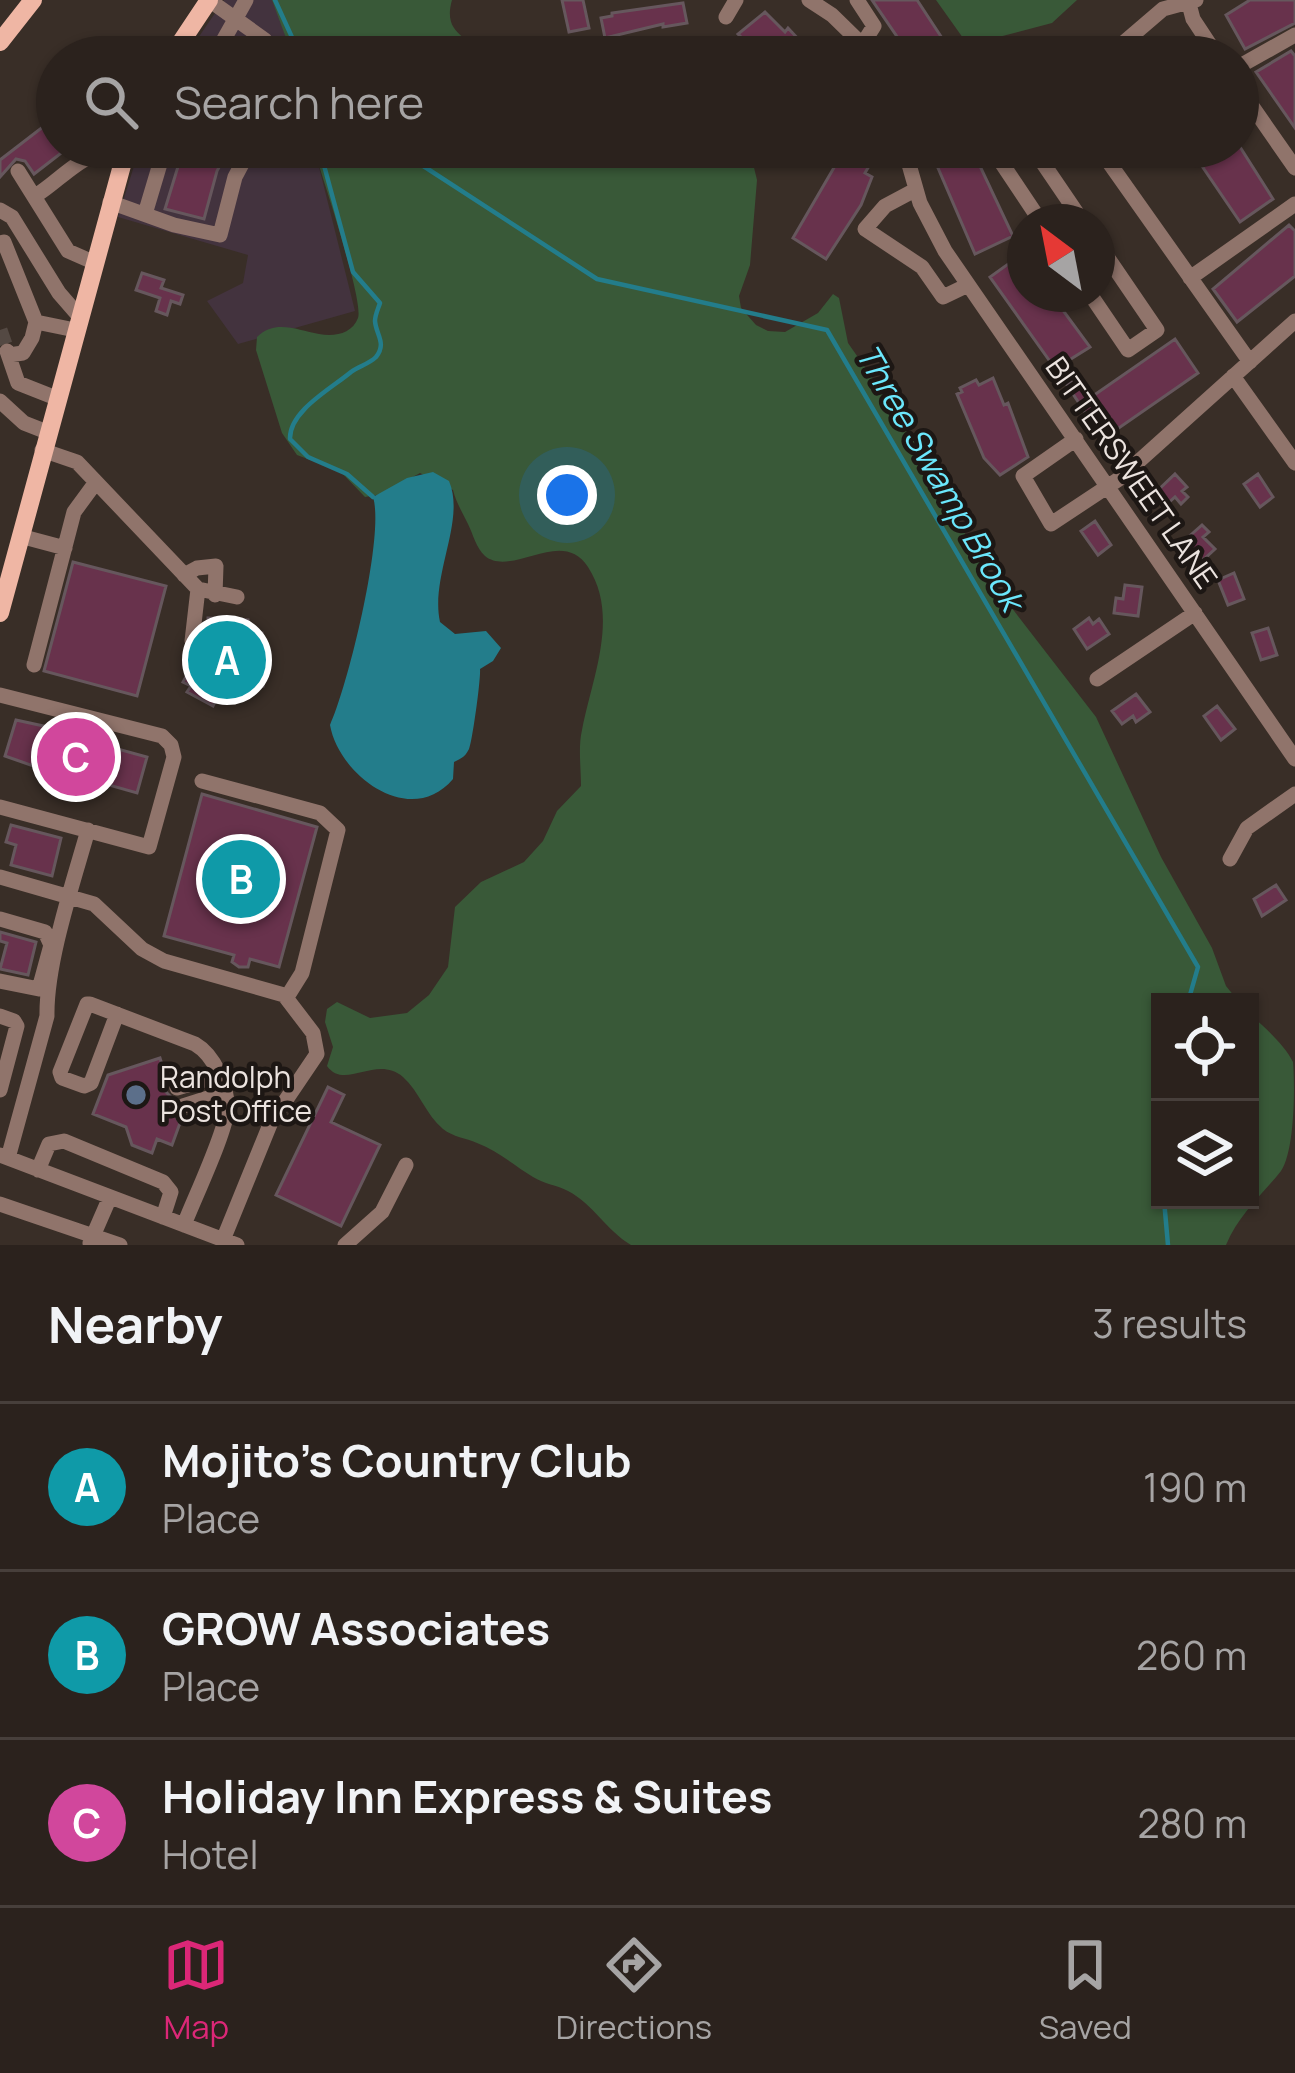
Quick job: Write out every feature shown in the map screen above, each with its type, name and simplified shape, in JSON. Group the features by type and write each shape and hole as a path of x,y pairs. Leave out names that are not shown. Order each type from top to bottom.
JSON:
{"main road":[{"path":"0,42 33,0"},
{"path":"184,36 209,0"},
{"path":"0,613 120,168"}],"street":[{"path":"209,0 259,36"},
{"path":"226,36 246,0"},
{"path":"726,16 736,0"},
{"path":"856,0 874,26 872,36"},
{"path":"1130,36 1163,8 1191,0 1193,19 1204,36"},
{"path":"816,1 852,36"},
{"path":"1259,55 1295,35"},
{"path":"1259,116 1295,168"},
{"path":"35,196 74,168"},
{"path":"145,214 159,168"},
{"path":"110,202 220,235 240,168"},
{"name":"BITTERSWEET LANE","path":"910,168 938,240 1295,759"},
{"path":"1005,168 1029,204"},
{"path":"1046,168 1071,204"},
{"path":"1113,168 1250,362"},
{"path":"18,171 68,251 93,262"},
{"path":"916,190 885,206 866,229 922,267 943,297 968,285"},
{"path":"1190,278 1295,204"},
{"path":"0,210 12,218 77,323"},
{"path":"2,242 36,322 23,353 8,352 18,383 56,398"},
{"path":"1102,312 1128,350 1157,330 1115,268"},
{"path":"1076,440 1022,476 1051,524 1109,487 1295,321"},
{"path":"36,322 77,323"},
{"path":"1233,376 1295,463"},
{"path":"0,401 74,460 184,575 207,592 237,597"},
{"path":"34,665 75,508 96,482"},
{"path":"20,536 65,548"},
{"path":"184,575 216,566 192,641"},
{"path":"1097,679 1195,613"},
{"path":"0,695 162,736 174,757 149,847 0,807"},
{"path":"202,781 320,813 338,830 302,973 287,998"},
{"path":"1229,859 1247,828 1295,794"},
{"path":"40,997 88,830"},
{"path":"0,877 100,908 157,957 287,998 313,1033 318,1049 271,1122 230,1242 4,1156 47,1016 40,997 51,945 49,936 0,915"},
{"path":"0,915 61,928"},
{"path":"0,984 40,997"},
{"path":"117,1014 88,1085 62,1078 60,1072 87,1004 117,1014 198,1046 212,1056 226,1116 184,1225"},
{"path":"0,1090 16,1030 14,1021 3,1017"},
{"path":"177,1088 218,1076"},
{"path":"183,1106 224,1094"},
{"path":"38,1169 49,1144 64,1141 161,1180 171,1192 163,1217"},
{"path":"345,1245 382,1212 406,1165"},
{"path":"91,1242 110,1197"},
{"path":"0,1204 91,1242 120,1245"}],"shaded area":[{"path":"224,0 276,0 285,36 199,36"},
{"path":"133,168 319,168 355,311 238,344 207,301 243,283 248,255 118,217"}],"green space":[{"path":"272,0 452,0 451,21 462,36 285,36"},
{"path":"936,0 1077,0 1052,23 1002,36 962,36"},
{"path":"320,168 754,168 750,265 739,296 741,308 756,325 785,332 818,313 833,294 839,298 848,343 904,423 991,581 1096,717 1161,857 1212,948 1232,993 1151,993 1151,1209 1249,1209 1226,1245 631,1245 577,1196 443,1129 414,1089 393,1071 343,1075 327,1066 333,1047 325,1022 327,1009 337,1002 370,1018 407,1013 429,995 448,967 455,907 481,882 524,862 543,841 557,811 581,786 581,737 603,626 597,586 577,556 551,551 496,561 479,549 453,490 420,473 382,494 365,497 340,471 297,455 282,433 256,350 257,337 279,327 325,335 347,331 358,318"},
{"path":"1259,1023 1293,1062 1293,1118 1281,1171 1259,1197"}],"water":[{"path":"433,472 449,481 453,497 438,604 440,622 455,634 486,631 501,648 480,669 469,749 454,762 453,779 436,793 417,799 379,790 362,778 336,744 330,725 355,646 369,576 373,497 407,478"}],"building":[{"path":"562,0 583,0 589,28 569,32"},
{"path":"872,0 917,0 941,36 897,36"},
{"path":"1250,0 1295,0 1295,23 1259,42 1259,36 1238,36 1226,15"},
{"path":"683,3 687,23 605,36 601,18"},
{"path":"765,12 795,36 740,36"},
{"path":"1291,51 1295,56 1295,128 1259,76 1259,70"},
{"path":"36,132 36,168 42,168 34,174 25,161 16,159 0,177 0,160"},
{"path":"178,168 219,168 204,219 165,209"},
{"path":"834,168 868,168 865,173 872,177 861,205 826,259 793,238"},
{"path":"938,168 981,168 1007,223 1007,239 975,254"},
{"path":"1203,168 1253,168 1273,199 1240,222"},
{"path":"1289,225 1295,231 1295,276 1237,322 1213,289"},
{"path":"1007,265 1007,301 990,277"},
{"path":"142,273 164,280 161,288 183,295 180,304 171,301 167,315 156,311 160,298 136,290"},
{"path":"1015,312 1064,312 1090,347 1054,367"},
{"path":"1175,339 1198,373 1103,439 1067,385 1075,379 1090,398"},
{"path":"993,378 1028,457 1000,475 984,458 957,394 976,380 979,385"},
{"path":"1175,474 1187,487 1182,491 1188,497 1181,504 1175,497 1166,505 1155,493"},
{"path":"1258,474 1273,497 1260,507 1244,484"},
{"path":"1095,521 1111,545 1098,555 1081,531"},
{"path":"1202,525 1209,532 1203,537 1215,549 1203,560 1185,540"},
{"path":"73,562 166,586 137,696 44,671"},
{"path":"1234,573 1244,599 1228,605 1218,580"},
{"path":"1125,585 1142,587 1138,616 1114,613 1116,598 1123,599"},
{"path":"208,618 248,620 248,633 262,633 263,686 223,686 213,706 187,692 191,686 183,682 208,637"},
{"path":"1089,618 1093,624 1099,619 1109,634 1087,649 1074,629"},
{"path":"1268,628 1277,655 1261,660 1252,633"},
{"path":"1136,694 1150,712 1136,722 1133,716 1122,724 1112,711"},
{"path":"1217,706 1235,729 1221,740 1204,716"},
{"path":"16,720 147,757 137,793 60,771 59,775 5,756"},
{"path":"202,794 317,827 279,967 250,959 248,967 239,967 232,962 234,955 164,936"},
{"path":"11,825 61,838 52,876 11,865 16,845 6,842"},
{"path":"1276,885 1286,900 1262,916 1254,899"},
{"path":"0,932 36,942 28,975 0,969 7,943 0,941"},
{"name":"Randolph Post Office","path":"160,1058 166,1092 180,1123 172,1145 157,1139 152,1153 132,1145 126,1127 93,1114 108,1075"},
{"path":"328,1087 344,1095 331,1122 380,1145 341,1226 276,1195"}],"waterway":[{"path":"275,0 291,36"},
{"path":"325,168 353,272 380,303 375,321 381,347 373,359 304,410 290,439 308,457 347,474 373,497"},
{"name":"Three Swamp Brook","path":"426,168 597,279 827,330 1198,967 1191,993"},
{"name":"Three Swamp Brook","path":"1165,1209 1168,1245"}],"tunnel":[{"path":"0,330 7,350"}],"place":[{"name":"Mojito's Country Club","path":"227,660"},
{"name":"Holiday Inn Express & Suites","path":"76,757"},
{"name":"GROW Associates","path":"241,879"},
{"name":"Randolph Post Office","path":"136,1095"}]}
